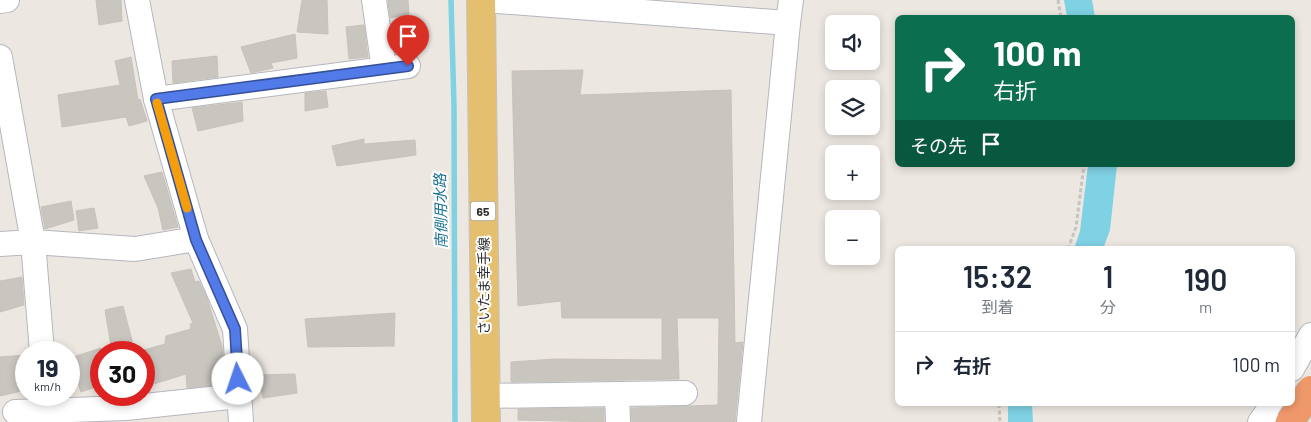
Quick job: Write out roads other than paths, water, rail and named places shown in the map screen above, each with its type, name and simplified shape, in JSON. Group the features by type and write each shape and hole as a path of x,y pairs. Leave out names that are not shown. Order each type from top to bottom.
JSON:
{"highway":[{"path":"1290,422 1311,390"}],"main road":[{"name":"さいたま幸手線","path":"481,0 485,409"}],"street":[{"path":"0,1 6,0"},
{"path":"137,0 156,99 196,240 235,329 241,422"},
{"path":"374,0 384,69"},
{"path":"485,0 790,12 749,422"},
{"path":"0,57 33,242 41,341"},
{"path":"156,99 408,66"},
{"path":"0,244 33,242 135,249 196,240"},
{"path":"1295,364 1311,335"},
{"path":"485,409 617,394 685,394"},
{"path":"617,394 618,422"},
{"path":"80,405 126,408 239,396"},
{"path":"15,412 36,406"},
{"path":"1260,422 1272,406"},
{"path":"1291,406 1311,421"}],"water":[{"path":"1064,0 1092,0 1095,15 1067,15"},
{"path":"1088,167 1117,167 1110,230 1104,246 1075,246 1080,231"},
{"path":"1008,406 1032,406 1033,422 1008,422"}],"waterway":[{"name":"南側用水路","path":"451,0 454,106 455,422"}]}
